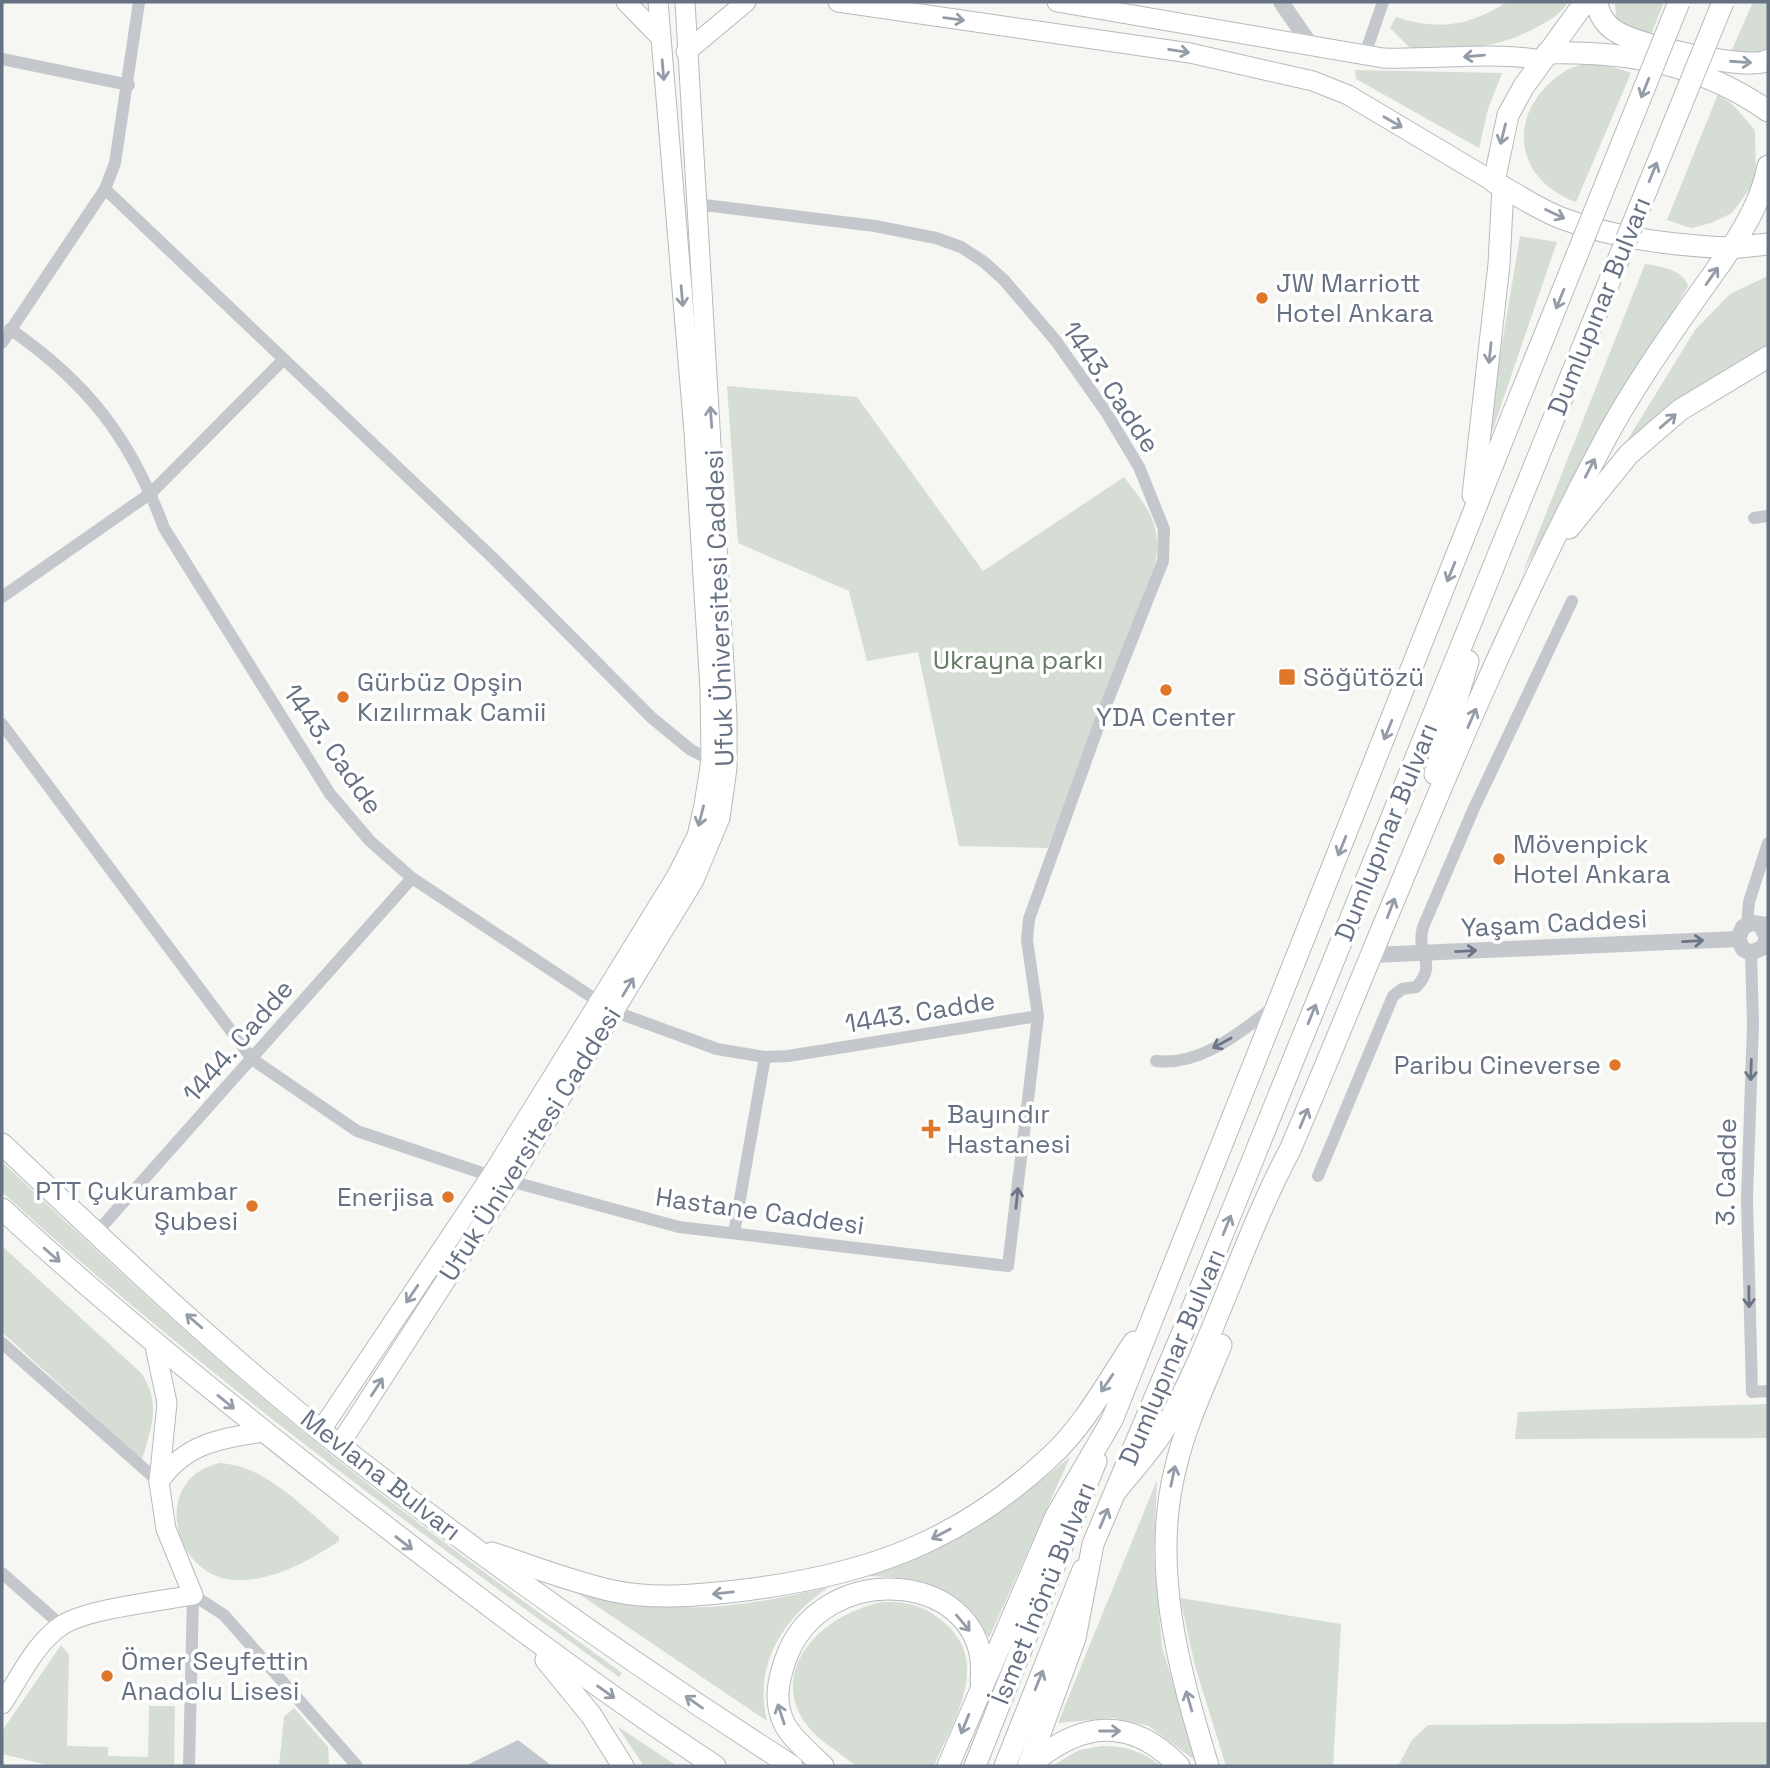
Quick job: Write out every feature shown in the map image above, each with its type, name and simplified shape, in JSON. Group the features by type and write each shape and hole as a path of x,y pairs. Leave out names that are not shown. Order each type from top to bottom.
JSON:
{"main road":[{"path":"626,2 661,38"},
{"name":"Ufuk Üniversitesi Caddesi","path":"658,2 694,432 710,689 719,764"},
{"name":"Ufuk Üniversitesi Caddesi","path":"340,1444 606,1007 694,880 720,818 712,433 686,52 685,2"},
{"path":"686,52 746,2"},
{"path":"838,2 1190,53 1313,81 1348,95 1499,185 1559,217 1611,235 1652,243 1731,248 1768,244"},
{"path":"1060,2 1365,54 1435,60 1510,54 1544,57 1628,56 1677,65 1715,79 1768,111"},
{"name":"Dumlupınar Bulvarı","path":"1470,522 1499,264 1499,185 1508,115 1544,57 1585,2"},
{"path":"1597,2 1603,20 1618,33 1679,52 1741,64 1768,60"},
{"name":"Dumlupınar Bulvarı","path":"1112,1420 1679,2"},
{"name":"Dumlupınar Bulvarı","path":"1093,1544 1723,2"},
{"path":"1116,1491 1170,1418 1214,1332 1275,1179 1373,956 1414,847 1542,563 1601,446 1662,347 1731,248 1752,210 1768,166"},
{"path":"674,202 696,204"},
{"path":"1542,563 1629,454 1681,410 1768,357"},
{"path":"1414,847 1499,553"},
{"name":"Mevlana Bulvarı","path":"2,1144 97,1232 321,1430 556,1607 792,1766"},
{"name":"Ufuk Üniversitesi Caddesi","path":"321,1430 500,1178"},
{"path":"1208,1766 1186,1692 1172,1623 1166,1563 1168,1503 1186,1431 1257,1255 1275,1179"},
{"name":"Mevlana Bulvarı","path":"2,1209 155,1346 263,1432 529,1639 715,1766"},
{"path":"477,1549 616,1592 681,1595 791,1585 844,1574 896,1557 998,1500 1052,1456 1077,1426 1158,1306"},
{"path":"2,1704 34,1656 61,1625 80,1618 193,1595 166,1529 159,1482 167,1403 155,1346"},
{"path":"948,1766 1056,1516 1112,1420"},
{"name":"İsmet İnönü Bulvarı","path":"975,1766 1112,1420"},
{"path":"159,1482 169,1467 197,1447 231,1436 263,1432"},
{"path":"1028,1766 1075,1638 1093,1544"},
{"name":"İsmet İnönü Bulvarı","path":"1005,1766 1093,1544"},
{"path":"823,1766 784,1725 777,1702 780,1674 790,1646 810,1617 834,1601 869,1589 888,1588 908,1590 942,1604 969,1627 978,1647 981,1686"},
{"path":"529,1639 591,1715 623,1766"},
{"path":"1028,1766 1052,1746 1069,1737 1107,1729 1146,1739 1179,1766"}],"street":[{"path":"2,344 105,188 115,163 129,85 139,2"},
{"path":"1281,2 1310,44"},
{"path":"1365,54 1384,2"},
{"path":"2,59 129,85"},
{"path":"105,188 494,559 673,738 719,764"},
{"name":"1443. Cadde","path":"10,329 67,372 117,430 151,493 164,528 300,751 330,794 370,841 412,878 606,1007 687,1040 765,1057 1038,1016 1027,940 1029,919 1106,705 1163,561 1164,529 1144,479 1106,412 1056,341 1004,280 984,262 961,247 936,238 875,226 696,204"},
{"path":"2,597 151,493 283,360"},
{"path":"1754,518 1768,516"},
{"path":"1318,1176 1393,996 1402,989 1416,987 1425,975 1424,953 1419,941 1423,927 1474,808 1572,601"},
{"name":"Hastane Caddesi","path":"2,724 252,1059 357,1130 500,1178 666,1224 1008,1266 1038,1016"},
{"path":"1762,931 1740,930 1738,939 1743,949 1751,953 1760,950 1762,931 1755,880 1768,843"},
{"name":"1444. Cadde","path":"97,1232 412,878"},
{"name":"Yaşam Caddesi","path":"1373,956 1738,939"},
{"name":"3. Cadde","path":"1751,953 1753,1024 1747,1199 1752,1392 1768,1391"},
{"path":"1157,1061 1177,1063 1198,1057 1232,1038 1278,1004"},
{"path":"1753,1024 1768,1024"},
{"path":"734,1233 765,1057"},
{"path":"2,1343 159,1482"},
{"path":"2,1573 61,1625"},
{"path":"193,1595 224,1615 357,1766"},
{"path":"189,1766 193,1595"},
{"path":"341,1766 344,1749"}],"green space":[{"path":"1507,2 1568,2 1543,24 1508,40 1492,44 1411,49 1390,28 1396,17 1440,25 1467,21"},
{"path":"1615,2 1664,2 1650,37 1628,31 1616,20"},
{"path":"1753,2 1768,2 1768,50 1759,56 1730,54"},
{"path":"1596,61 1631,73 1576,202 1554,191 1538,176 1528,160 1524,141 1526,123 1533,104 1546,87 1568,69"},
{"path":"1355,70 1502,73 1488,109 1479,148 1356,79"},
{"path":"1718,94 1734,106 1755,130 1756,180 1732,213 1711,223 1691,228 1667,220"},
{"path":"1520,236 1557,242 1483,458"},
{"path":"1645,264 1676,272 1688,286 1522,574"},
{"path":"1768,276 1768,347 1714,377 1650,424 1612,465 1695,330 1730,294"},
{"name":"Ukrayna parkı","path":"727,386 857,397 983,571 1124,477 1140,498 1155,527 1155,564 1048,848 959,846 918,652 867,661 849,591 738,543"},
{"path":"2,1162 177,1324 285,1417 409,1516 622,1673 619,1677 304,1444 150,1321 2,1192"},
{"path":"2,1246 141,1373 153,1405 151,1426 142,1460 2,1332"},
{"path":"1768,1404 1768,1438 1515,1439 1518,1412"},
{"path":"1070,1457 989,1638 964,1607 938,1588 907,1579 867,1576 923,1554 974,1527 1023,1494"},
{"path":"220,1463 237,1466 269,1480 339,1537 339,1541 289,1569 261,1578 234,1580 213,1574 196,1562 184,1545 178,1526 177,1506 184,1487 198,1472"},
{"path":"1157,1480 1154,1556 1162,1647 1197,1762 1149,1726 1113,1718 1058,1723"},
{"path":"829,1587 798,1613 776,1644 764,1680 767,1721 576,1592 656,1605 709,1607 769,1600"},
{"path":"1180,1598 1341,1624 1333,1766 1226,1766 1195,1666"},
{"path":"882,1602 901,1602 931,1613 946,1624 959,1640 966,1657 964,1694 934,1766 856,1765 808,1727 796,1705 793,1682 799,1661 812,1641 831,1624 855,1611"},
{"path":"61,1645 69,1655 67,1746 108,1747 108,1756 148,1757 149,1706 175,1706 174,1766 52,1766 2,1754 2,1731"},
{"path":"294,1708 328,1747 329,1766 279,1766 284,1717"},
{"path":"1768,1722 1768,1766 1398,1766 1412,1740 1428,1725"},
{"path":"617,1726 677,1766 644,1766"},
{"path":"1102,1746 1133,1750 1161,1766 1052,1766 1079,1750"}],"shaded area":[{"path":"518,1740 552,1766 465,1766"}],"place":[{"name":"JW Marriott Hotel Ankara","path":"1262,298"},
{"name":"Söğütözü","path":"1287,677"},
{"name":"YDA Center","path":"1166,690"},
{"name":"Gürbüz Opşin Kızılırmak Camii","path":"343,697"},
{"name":"Mövenpick Hotel Ankara","path":"1499,859"},
{"name":"Paribu Cineverse","path":"1615,1065"},
{"name":"Bayındır Hastanesi","path":"931,1129"},
{"name":"Enerjisa","path":"448,1197"},
{"name":"PTT Çukurambar Şubesi","path":"252,1206"},
{"name":"Ömer Seyfettin Anadolu Lisesi","path":"107,1676"}]}
